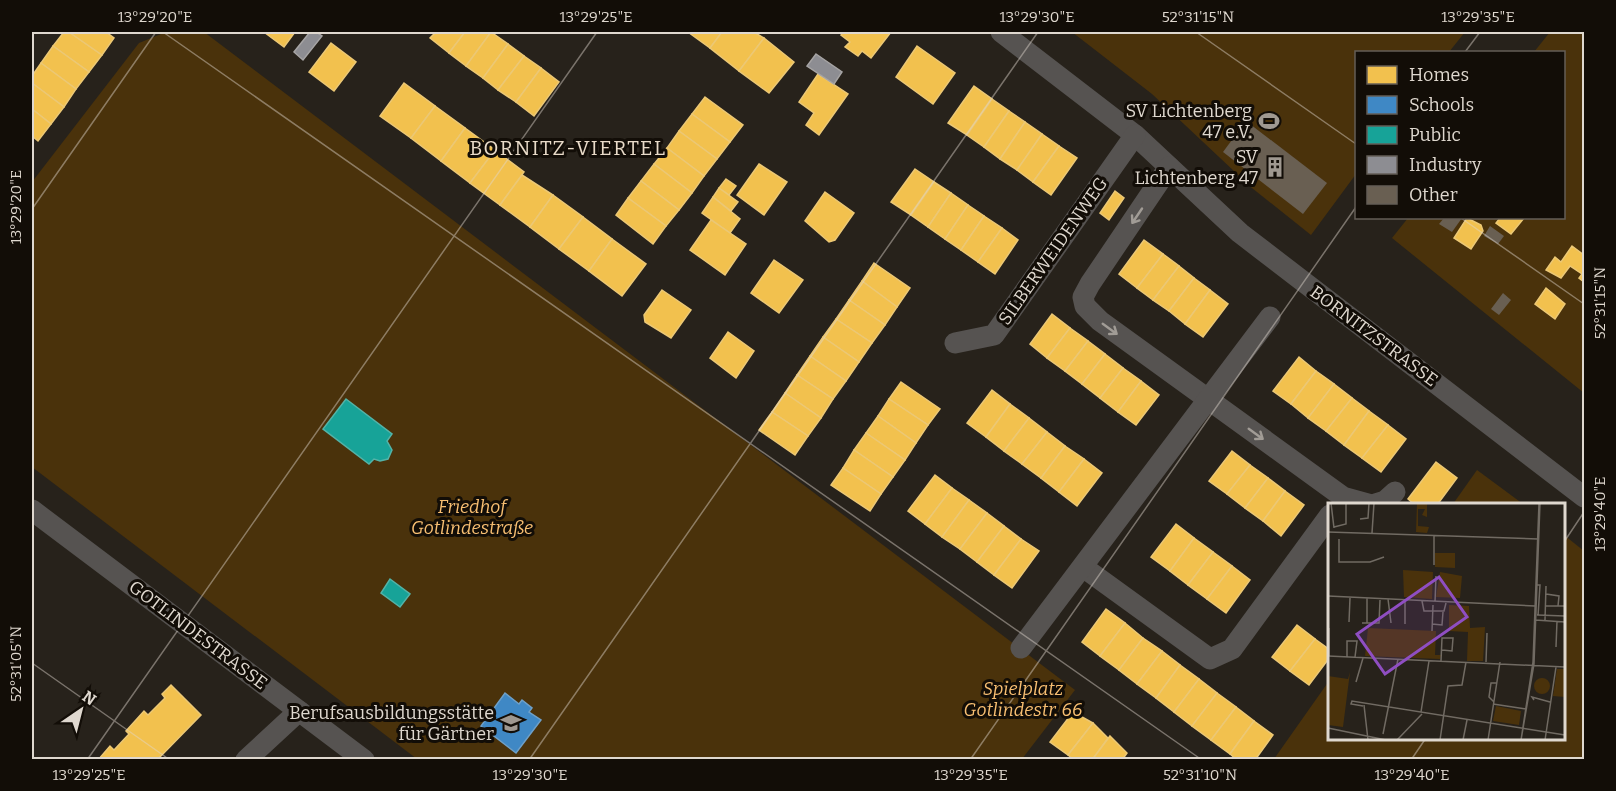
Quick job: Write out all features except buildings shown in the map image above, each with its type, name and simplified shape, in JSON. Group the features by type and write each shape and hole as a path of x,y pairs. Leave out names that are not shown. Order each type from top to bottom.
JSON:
{"street":[{"name":"BORNITZSTRASSE","path":"1001,32 1135,135 1240,233 1584,497"},
{"name":"SILBERWEIDENWEG","path":"955,343 994,335 1135,135"},
{"path":"1169,167 1083,297 1085,306 1091,315 1209,400 1340,501 1361,503"},
{"path":"1021,648 1270,317"},
{"path":"1376,503 1385,501 1395,492"},
{"name":"GOTLINDESTRASSE","path":"32,510 364,759"},
{"path":"1083,567 1210,658 1232,649 1328,516"},
{"path":"246,759 299,711"}],"green space":[{"name":"Friedhof Gotlindestraße","path":"166,32 204,32 1075,690 1022,759 417,759 32,467 32,182 139,43"},
{"name":"SV Lichtenberg 47 e.V.","path":"1072,32 1465,32 1450,51 1355,51 1355,175 1311,235 1252,188 1152,94"},
{"path":"1550,32 1584,32 1584,393 1392,238 1407,219 1565,219 1565,51 1535,51"},
{"path":"1477,470 1522,503 1454,503"},
{"path":"1565,536 1584,551 1584,759 1274,759 1328,682 1328,740 1565,740"}],"place":[{"name":"SV Lichtenberg 47 e.V.","path":"1269,121"},
{"name":"SV Lichtenberg 47","path":"1275,167"},
{"name":"Berufsausbildungsstätte für Gärtner","path":"511,723"}],"district":[{"name":"BORNITZ-VIERTEL","path":"568,148"}],"park label":[{"name":"Spielplatz Gotlindestr. 66","path":"1023,699"}]}
